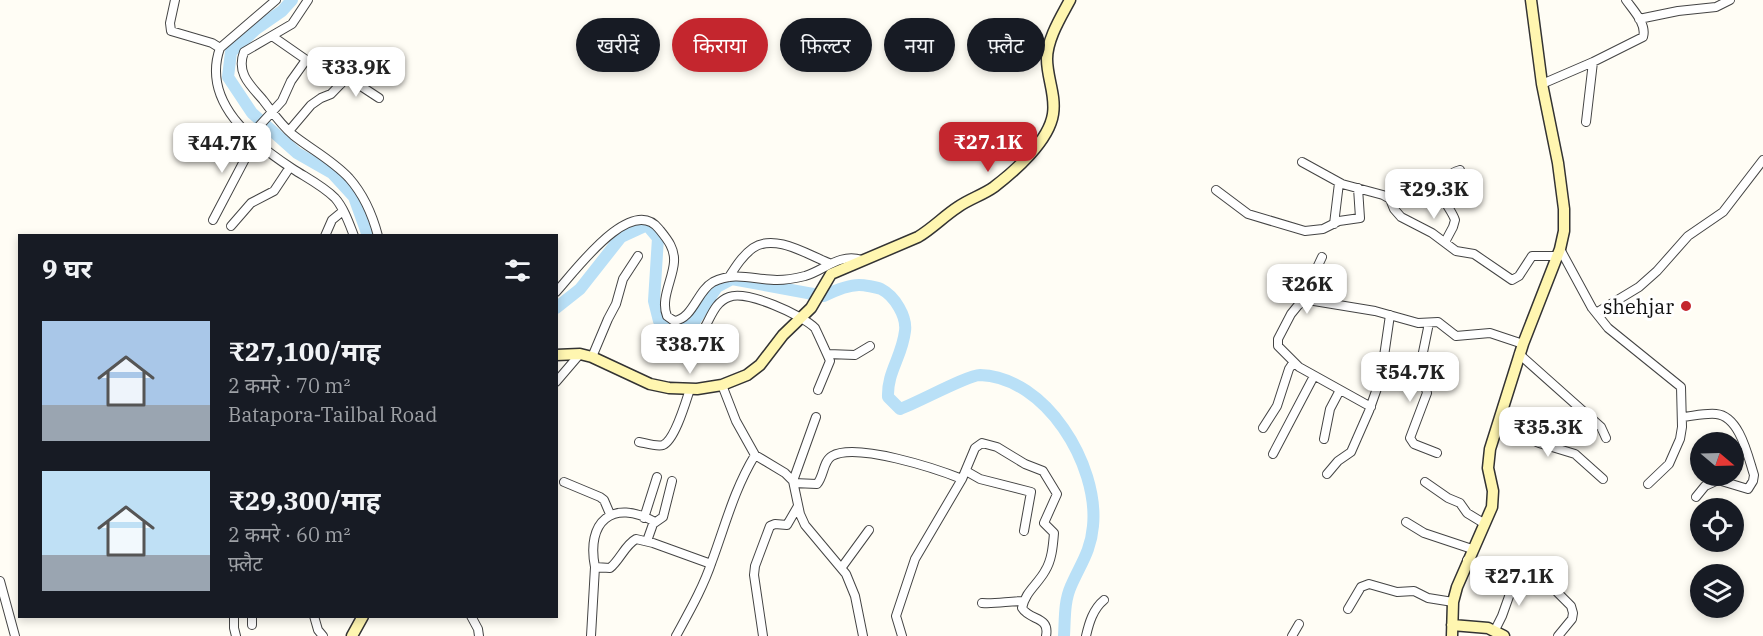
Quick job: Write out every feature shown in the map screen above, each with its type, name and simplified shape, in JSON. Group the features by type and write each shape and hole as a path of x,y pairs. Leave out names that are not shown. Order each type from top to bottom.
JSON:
{"main road":[{"path":"558,356 580,354 592,357 650,384 690,389 722,385 747,375 767,357 783,335 812,308 831,274 929,231 960,205 994,187 1036,148 1053,114 1054,104 1047,58 1049,46 1070,0"},
{"path":"1500,633 1481,627 1452,631 1453,602 1467,560 1485,524 1493,499 1489,458 1521,349 1559,253 1564,231 1564,209 1558,162 1542,84 1531,0"},
{"path":"352,636 362,618"}],"street":[{"path":"175,0 169,27 171,31 212,43 220,48"},
{"path":"276,0 220,48 216,57 218,90 235,122 290,168 330,194 343,210 353,234"},
{"path":"308,0 292,24 244,52 240,66 244,77 269,114 332,162 350,179 364,198 377,234"},
{"path":"1542,84 1640,39 1645,30 1626,0"},
{"path":"1639,19 1677,11 1716,7 1730,0"},
{"path":"273,36 306,60 379,98"},
{"path":"213,220 253,135 285,97 291,81 306,60"},
{"path":"1586,122 1593,62"},
{"path":"289,131 311,105 328,96 360,63"},
{"path":"1596,313 1639,286 1657,271 1688,236 1723,212 1763,160"},
{"path":"1302,162 1340,183 1386,196 1401,217 1445,242 1456,251 1473,254 1512,280 1517,279 1532,256 1559,253 1596,313 1614,334 1681,387 1682,433 1670,461 1664,470 1648,484"},
{"path":"231,226 251,202 274,191 290,168"},
{"path":"1445,242 1454,227 1455,220 1442,198 1442,191 1449,175 1460,170"},
{"path":"1334,224 1340,183"},
{"path":"1216,190 1248,214 1310,231 1323,229 1343,220 1360,218 1358,188"},
{"path":"326,234 332,220 343,210"},
{"path":"558,290 604,239 630,222 638,220 648,221 657,226 674,251 674,262 664,306 667,316 675,321 683,318 706,287 729,276 779,280 806,276 829,263 850,258 864,261"},
{"path":"729,276 747,253 760,245 789,245 829,263"},
{"path":"592,357 616,304 623,279 638,256"},
{"path":"1300,304 1322,257"},
{"path":"654,340 674,344 692,341 706,329 711,315 722,301 734,296 755,299 802,318 817,330 822,346 828,354 829,365 818,390"},
{"path":"1371,407 1293,363 1277,342 1291,314 1305,300 1390,315 1419,323 1436,322 1442,324 1456,336 1490,333 1521,349 1601,427 1606,438"},
{"path":"1327,474 1338,460 1351,453 1371,407 1381,377 1390,315"},
{"path":"1429,323 1421,362 1421,372 1427,393 1410,438 1414,444 1437,453"},
{"path":"828,354 855,355 870,346"},
{"path":"558,380 580,354"},
{"path":"1263,428 1277,406 1285,378 1293,363"},
{"path":"1273,454 1314,375"},
{"path":"722,385 736,422 755,455 785,473 793,482 805,525 842,567 852,584 863,636"},
{"path":"639,442 660,445 666,443 680,417 690,389"},
{"path":"1324,439 1330,409 1340,390"},
{"path":"1682,417 1702,414 1724,416 1742,438 1754,476 1748,489 1725,480 1718,480 1705,486 1696,497"},
{"path":"793,482 816,417"},
{"path":"1499,426 1539,443 1575,454 1603,479"},
{"path":"902,636 896,616 915,559 964,476 977,445 982,443 991,445 1043,471 1057,494 1044,523 1054,533 1049,562 1044,574 1023,601 1023,610 1045,624 1046,636"},
{"path":"793,482 817,484 830,456 845,453 871,454 921,464 1031,492 1024,531"},
{"path":"676,636 711,564 737,487 755,455"},
{"path":"644,518 657,477"},
{"path":"647,542 655,522 663,517 672,480"},
{"path":"564,482 600,497 604,500 610,514"},
{"path":"1425,482 1448,498 1460,503 1467,513 1485,524"},
{"path":"763,636 753,575 754,566 770,526 787,525 798,506"},
{"path":"591,636 595,567 593,556 598,527 610,514 622,512 655,522"},
{"path":"1406,522 1424,533 1472,549"},
{"path":"842,567 869,530"},
{"path":"595,567 610,568 619,560 633,540 647,542 711,564"},
{"path":"1467,560 1503,572 1535,577 1556,591 1571,606 1573,616 1558,636"},
{"path":"1500,633 1502,616 1517,574"},
{"path":"0,581 15,636"},
{"path":"1348,609 1360,588 1369,584 1397,592 1414,591 1428,598 1453,602"},
{"path":"1086,636 1091,618 1104,600"},
{"path":"982,603 1023,601"},
{"path":"234,618 236,636"},
{"path":"315,618 318,630 323,636"},
{"path":"472,618 478,628 479,636"},
{"path":"1292,636 1299,624"}],"waterway":[{"path":"292,0 282,11 256,29 231,52 228,77 252,113 297,153 332,173 354,197 367,234"},
{"path":"558,306 580,289 621,237 647,225 658,238 654,301 659,321 668,331 692,325 717,287 732,279 824,296 854,285 873,287 886,292 899,307 905,325 901,349 888,388 888,397 900,409 974,376 1004,380 1026,391 1046,408 1064,428 1077,452 1087,477 1093,502 1093,526 1088,550 1067,598 1064,636"}],"place":[{"name":"shehjar","path":"1686,306"}]}
